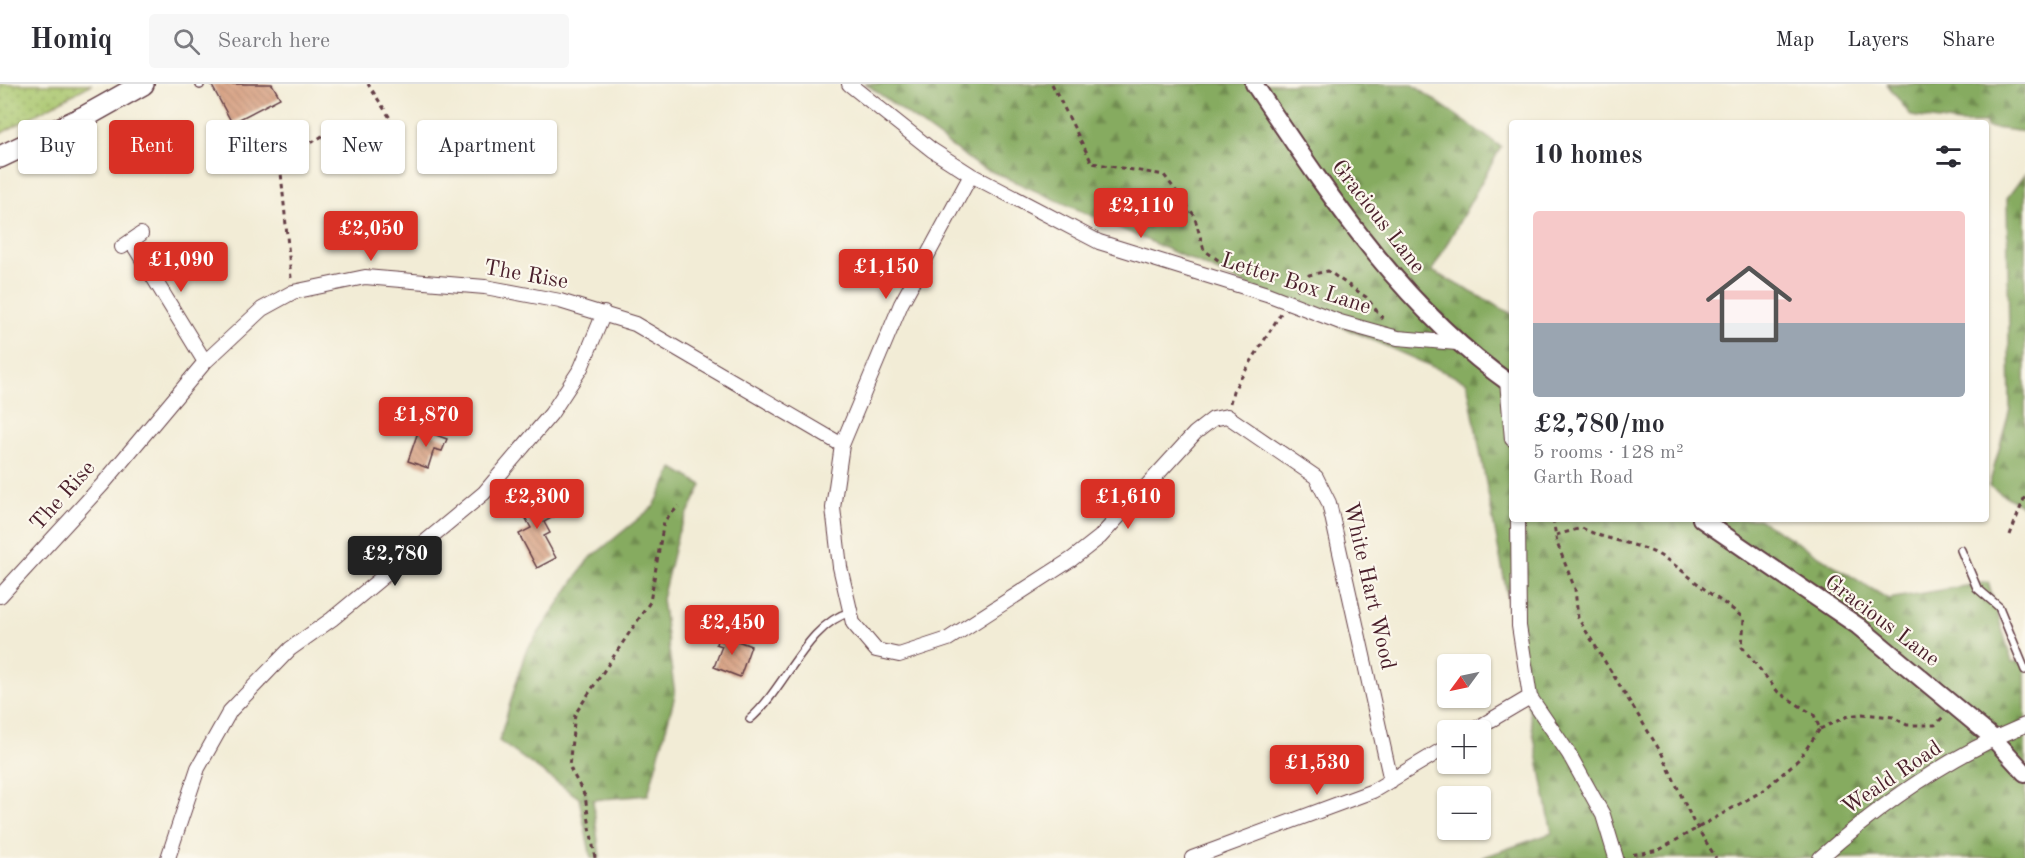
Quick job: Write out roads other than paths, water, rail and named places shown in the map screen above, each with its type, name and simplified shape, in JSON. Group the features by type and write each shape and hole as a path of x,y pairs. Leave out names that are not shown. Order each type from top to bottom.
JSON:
{"main road":[{"path":"0,157 86,116 143,84"}],"street":[{"name":"Letter Box Lane","path":"849,84 905,130 971,175 1099,242 1288,302 1340,322 1398,338 1457,343"},
{"name":"Gracious Lane","path":"1254,84 1377,259 1457,343 1509,383"},
{"path":"851,612 840,567 833,508 842,445 901,304 971,175"},
{"path":"131,240 205,362"},
{"name":"The Rise","path":"0,596 102,485 205,362 262,309 293,292 364,278 485,287 604,313 635,324 842,445"},
{"path":"168,858 198,768 230,711 290,649 332,619 484,493 551,414 581,368 604,313"},
{"name":"White Hart Wood","path":"851,612 853,623 876,650 899,655 948,639 1100,537 1195,433 1213,419 1227,417 1316,477 1329,503 1391,781"},
{"path":"1518,522 1519,626 1530,697 1569,754 1603,815 1616,858"},
{"name":"Gracious Lane","path":"1705,522 1858,626 1993,738 2025,773"},
{"path":"1491,720 1530,697"},
{"name":"Weald Road","path":"1820,858 1909,788 1993,738 2025,725"},
{"path":"1192,858 1348,801 1391,781 1437,753"}],"lane":[{"path":"1961,550 1977,588 1999,607 2025,670"},
{"path":"750,719 788,676 820,630 842,614 851,612"}]}
